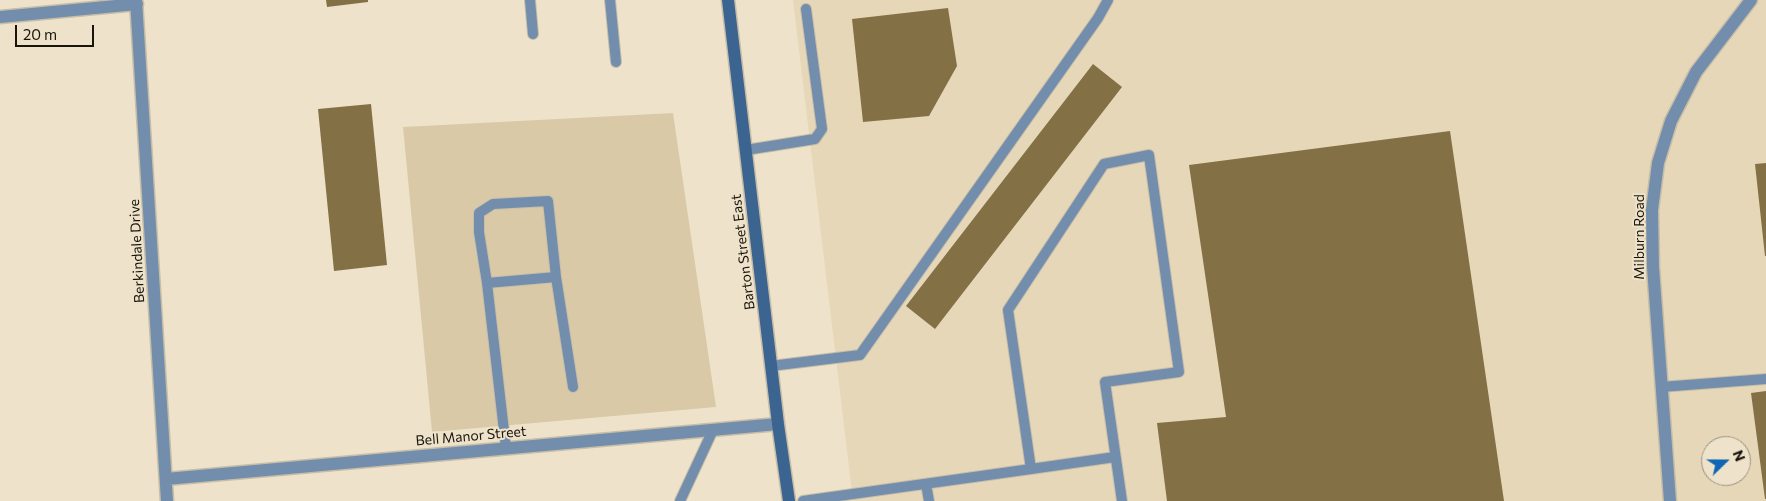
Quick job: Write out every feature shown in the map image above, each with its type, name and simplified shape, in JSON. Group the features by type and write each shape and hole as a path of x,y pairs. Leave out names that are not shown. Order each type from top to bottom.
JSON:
{"main road":[{"name":"Barton Street East","path":"728,0 778,424 789,501"}],"street":[{"name":"Milburn Road","path":"1670,501 1652,267 1652,210 1658,163 1672,121 1696,72 1751,0"},
{"path":"0,17 136,2"},
{"name":"Berkindale Drive","path":"136,2 167,501"},
{"name":"Bell Manor Street","path":"166,478 778,424"}],"lane":[{"path":"530,0 533,34"},
{"path":"610,0 616,62"},
{"path":"771,366 860,355 1098,18 1108,0"},
{"path":"746,150 815,139 822,129 806,9"},
{"path":"1030,469 1008,310 1104,164 1149,155 1179,372 1104,382 1122,501"},
{"path":"506,448 487,283 479,232 479,213 493,204 548,201 556,277 573,387"},
{"path":"487,283 556,277"},
{"path":"1661,388 1766,379"},
{"path":"680,501 713,430"},
{"path":"803,501 1115,457"},
{"path":"926,484 929,501"}],"shaded area":[{"path":"793,0 1766,0 1766,501 853,501"},
{"path":"673,113 716,407 432,432 403,127"}],"building":[{"path":"326,0 368,0 368,2 327,7"},
{"path":"948,8 957,66 929,116 863,122 852,19"},
{"path":"1093,64 1122,87 935,329 906,306"},
{"path":"371,104 387,265 334,271 318,109"},
{"path":"1450,131 1504,501 1167,501 1157,423 1226,417 1189,165"},
{"path":"1766,163 1766,256 1765,256 1755,164"},
{"path":"1766,391 1766,499 1765,499 1751,393"}]}
